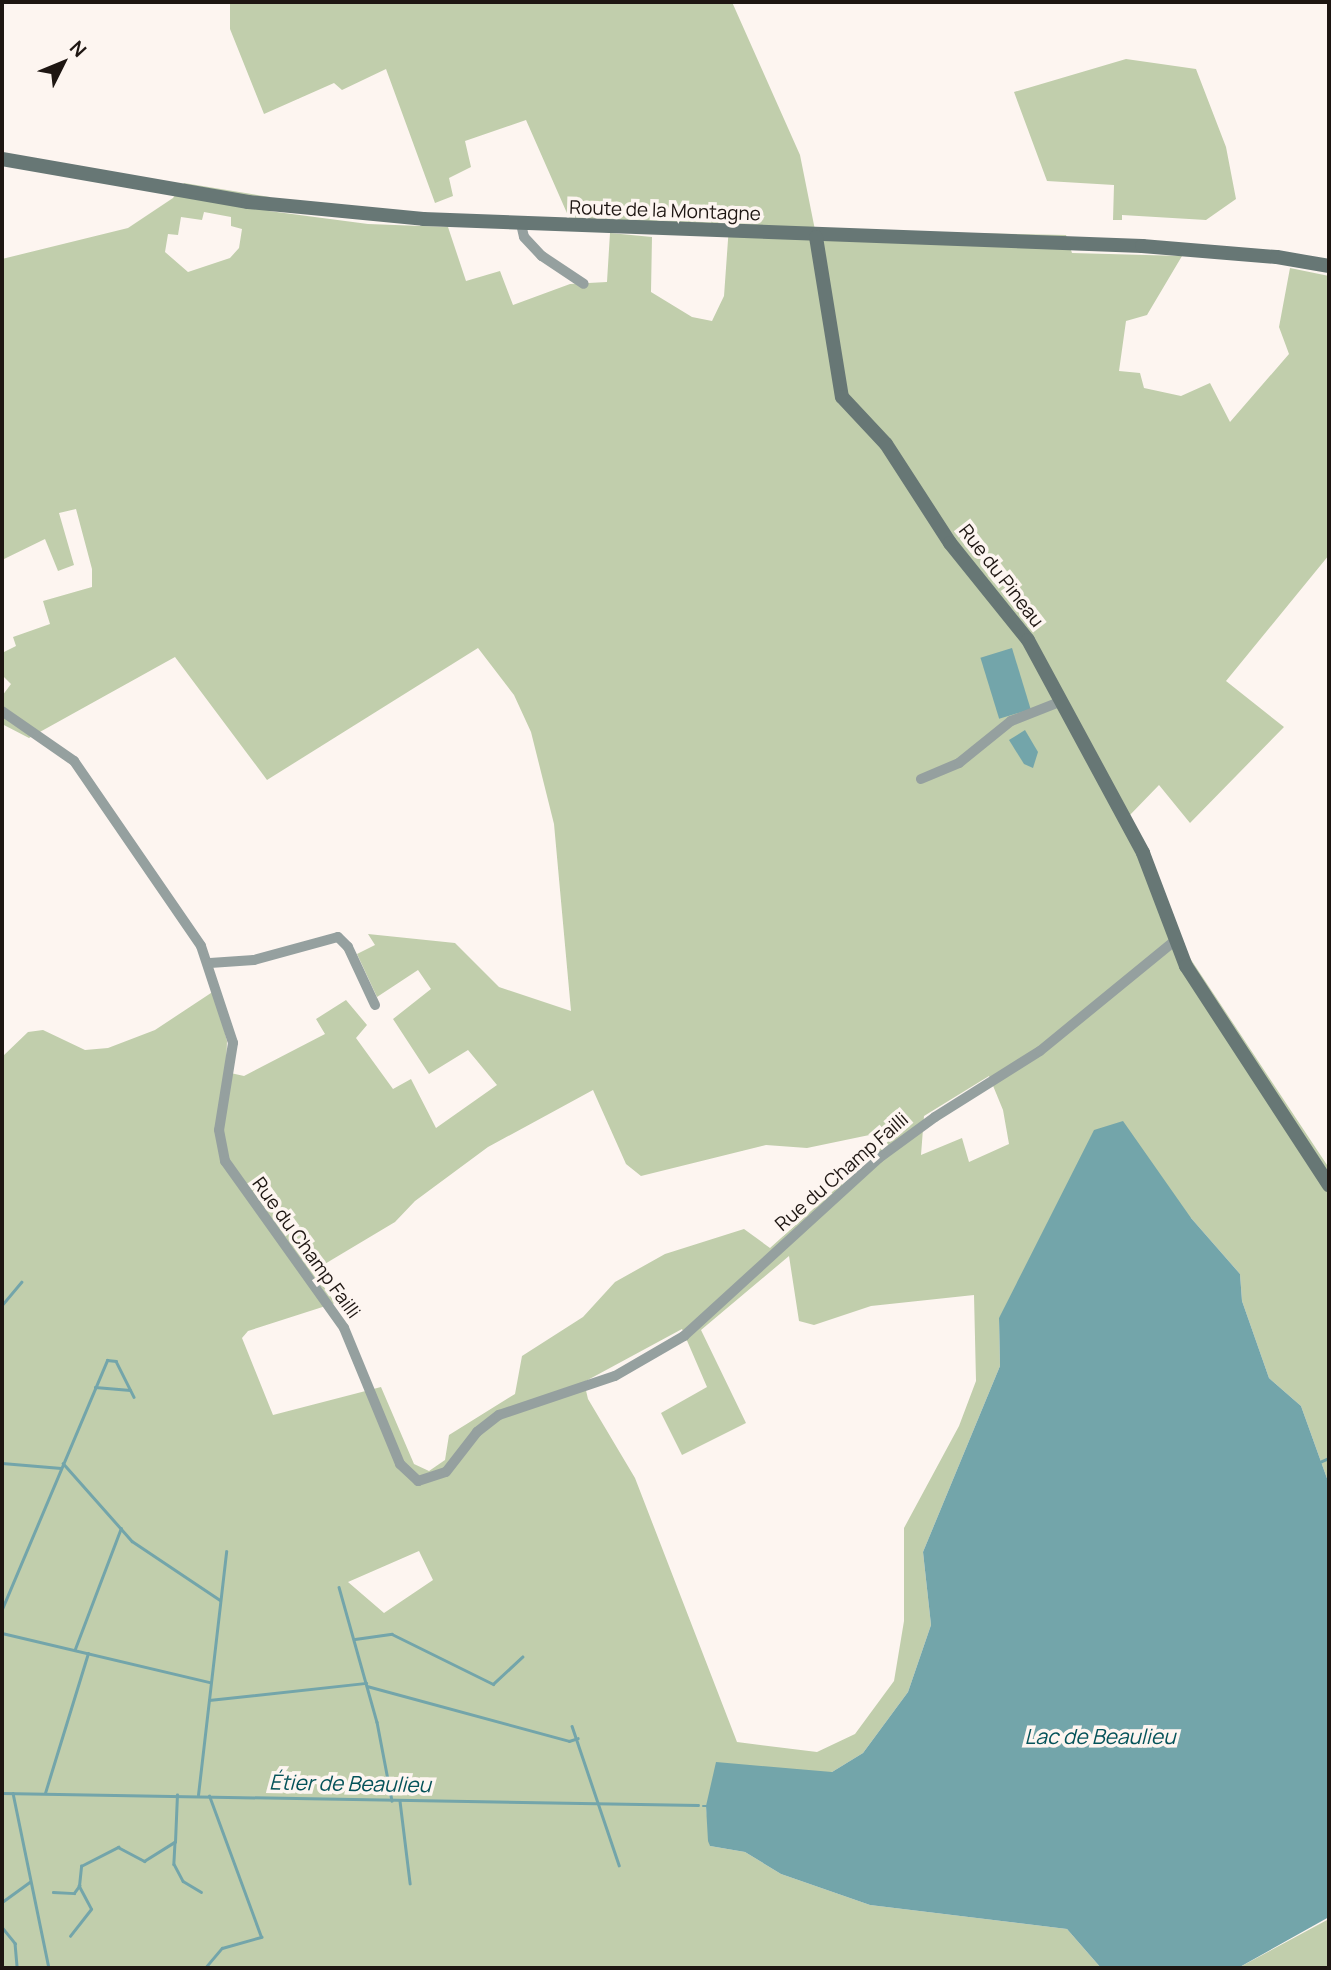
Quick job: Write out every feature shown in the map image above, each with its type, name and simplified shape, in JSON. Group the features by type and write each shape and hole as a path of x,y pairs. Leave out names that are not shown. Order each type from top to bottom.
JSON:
{"street":[{"name":"Route de la Montagne","path":"2,159 278,206 521,224 1170,248 1329,266"},
{"path":"521,224 524,237 542,256 584,284"},
{"name":"Rue du Pineau","path":"816,236 842,397 886,444 950,543 1028,639 1143,853 1173,942 1329,1185"},
{"path":"921,779 959,763 1010,722 1062,701"},
{"name":"Rue du Champ Failli","path":"2,711 36,730 75,761 188,923 210,963 233,1043 219,1130 225,1161 344,1328 400,1464 418,1481 446,1472 477,1432 499,1415 615,1376 684,1336 879,1158 935,1117 1040,1051 1173,942"},
{"path":"210,963 254,960 338,937 375,1005"}],"green space":[{"path":"230,2 732,2 800,155 815,230 1066,235 1072,253 1182,256 1147,315 1126,321 1119,371 1140,373 1144,388 1181,396 1210,383 1230,422 1289,354 1279,327 1290,268 1329,276 1329,555 1226,681 1284,727 1190,823 1159,785 1129,816 1178,940 1329,1168 1329,1484 1301,1406 1269,1378 1242,1301 1240,1274 1191,1218 999,1318 1000,1366 923,1552 931,1625 908,1692 863,1753 832,1772 706,1806 710,1846 745,1852 781,1874 870,1905 1067,1929 1101,1968 2,1968 2,1057 28,1032 43,1030 85,1050 108,1048 155,1030 214,991 227,1041 226,1072 244,1076 325,1034 316,1019 346,1000 367,1025 356,1038 393,1089 411,1079 436,1128 497,1085 468,1050 429,1074 393,1019 431,989 418,970 377,997 357,954 375,945 368,934 455,943 499,987 571,1011 554,824 531,732 514,695 478,648 267,780 175,657 29,738 2,724 2,696 11,684 2,675 2,653 16,646 13,637 50,624 43,601 92,587 92,569 76,509 59,513 74,565 58,571 45,539 2,560 2,259 128,228 173,198 184,183 270,197 269,211 368,224 448,227 466,281 500,271 513,305 570,284 607,282 610,233 652,237 651,292 692,317 712,321 724,296 729,226 570,220 526,120 465,141 471,167 449,178 453,196 435,203 386,69 342,90 334,83 264,114 230,29","holes":["204,212 231,217 231,226 242,229 239,248 230,258 188,272 165,252 168,234 178,235 181,217 202,220","989,1076 1003,1110 1009,1144 969,1162 962,1138 921,1155 924,1116","593,1090 626,1164 641,1176 766,1145 807,1148 903,1128 770,1248 744,1229 665,1254 615,1282 583,1317 522,1356 515,1394 449,1435 445,1460 429,1471 414,1464 381,1387 273,1415 242,1338 248,1331 335,1303 313,1271 395,1222 415,1201 488,1147","789,1256 799,1321 814,1325 871,1306 974,1295 976,1381 959,1426 904,1528 904,1621 894,1681 855,1734 817,1752 737,1742 635,1478 588,1399 584,1382 682,1329 707,1387 661,1413 682,1455 746,1423 701,1330","419,1551 433,1580 384,1613 348,1582"]},
{"path":"1126,59 1196,69 1226,147 1236,199 1206,220 1122,215 1122,220 1113,220 1114,185 1047,181 1014,92"},
{"path":"1329,1917 1329,1968 1238,1968 1327,1920"}],"water":[{"path":"1012,648 1031,709 999,719 980,658"},
{"path":"1025,730 1038,752 1033,768 1024,764 1009,740"},
{"name":"Lac de Beaulieu","path":"1123,1121 1191,1218 1240,1274 1242,1301 1269,1378 1301,1406 1329,1484 1329,1917 1238,1968 1101,1968 1067,1929 870,1905 781,1874 745,1852 710,1846 708,1841 706,1806 716,1762 832,1772 863,1753 908,1692 931,1625 923,1552 1000,1366 999,1318 1094,1130"}],"waterway":[{"path":"2,1305 21,1282"},
{"path":"2,1609 107,1360 116,1361 134,1397"},
{"path":"95,1387 130,1390"},
{"path":"1320,1462 1329,1458"},
{"path":"2,1463 61,1468"},
{"path":"63,1463 132,1541 220,1600"},
{"path":"75,1649 121,1528"},
{"path":"198,1795 226,1552"},
{"path":"339,1587 377,1722 392,1801"},
{"path":"2,1633 210,1682"},
{"path":"355,1639 392,1634 493,1684 522,1657"},
{"path":"45,1793 88,1653"},
{"path":"209,1700 366,1683"},
{"path":"367,1686 569,1741 578,1738"},
{"path":"572,1726 619,1865"},
{"name":"Étier de Beaulieu","path":"2,1793 698,1805"},
{"path":"13,1793 49,1968"},
{"path":"70,1936 91,1909 79,1886 81,1866 118,1847 144,1861 175,1842 177,1795"},
{"path":"205,1968 222,1948 261,1937 209,1796"},
{"path":"400,1801 410,1883"},
{"path":"175,1842 174,1864 183,1881 201,1892"},
{"path":"2,1902 30,1882"},
{"path":"53,1892 74,1893 79,1886"},
{"path":"2,1927 15,1943 17,1968"}]}
